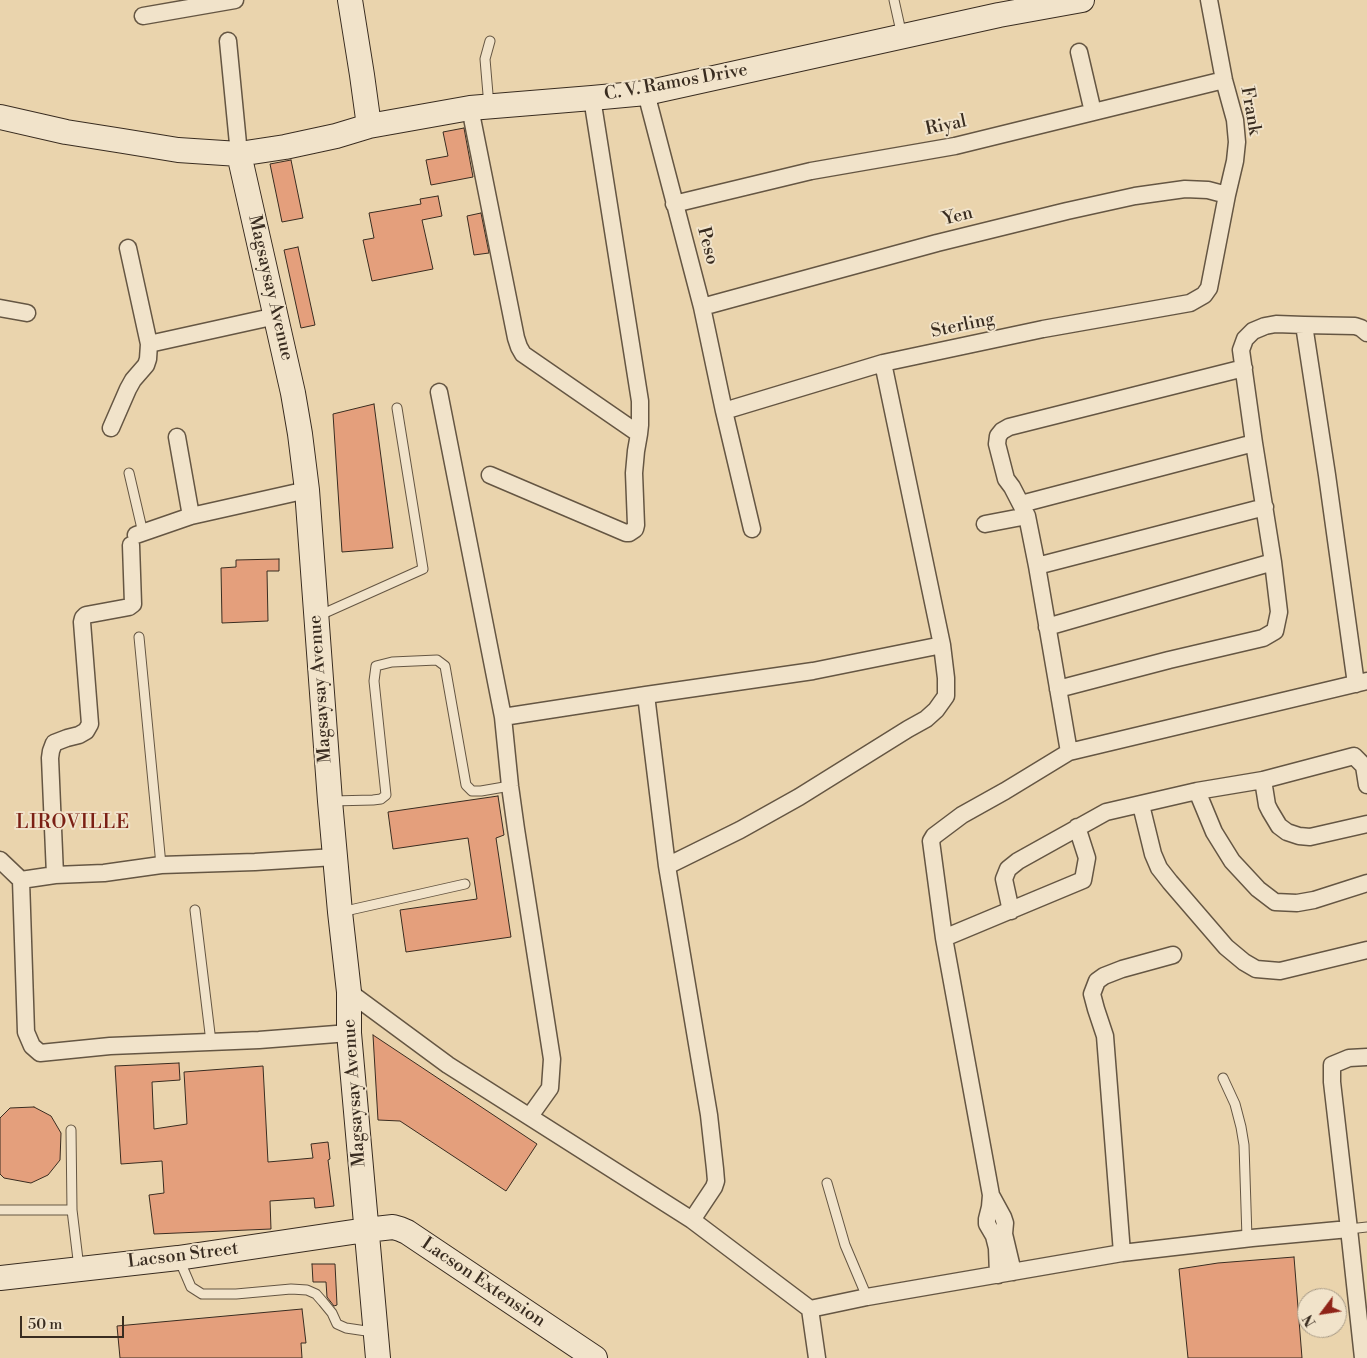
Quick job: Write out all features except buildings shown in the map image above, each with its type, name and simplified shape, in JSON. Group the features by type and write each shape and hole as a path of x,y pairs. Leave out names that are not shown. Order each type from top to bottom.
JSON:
{"street":[{"path":"143,16 235,0"},
{"path":"350,0 369,126"},
{"name":"C. V. Ramos Drive","path":"0,117 66,132 132,143 178,150 239,154 285,147 336,136 369,126 480,107 646,93 902,36 997,7 1082,0"},
{"name":"Frank","path":"1209,0 1224,80 1235,120 1237,142 1235,161 1209,288"},
{"path":"228,41 239,154"},
{"path":"1079,52 1092,112"},
{"name":"Riyal","path":"674,204 811,171 955,146 1224,80"},
{"name":"Peso","path":"646,93 702,306 724,411 752,529"},
{"path":"490,475 626,532 629,533 636,525 634,473 639,434 640,401 592,98"},
{"path":"480,107 516,338 519,347 523,354 639,434"},
{"name":"Magsaysay Avenue","path":"239,154 299,426 306,490 330,801 349,992 349,1033 378,1358"},
{"name":"Yen","path":"702,306 937,243 1135,196 1185,189 1208,190 1227,195"},
{"path":"111,428 128,389 146,365 148,359 149,344 128,248"},
{"name":"Sterling","path":"724,411 883,364 1043,329 1190,303 1204,295 1209,288"},
{"path":"0,308 27,313"},
{"path":"149,344 276,316"},
{"path":"1058,689 1263,638 1275,631 1279,612 1273,562 1241,350 1245,339 1253,331 1276,324 1355,326 1367,333"},
{"path":"1006,1273 1005,1222 991,1195 944,938 931,841 934,836 962,815 1005,792 1069,752 1361,682 1304,326"},
{"path":"667,866 740,830 799,797 926,719 936,710 946,696 942,645 883,364"},
{"path":"1069,752 1037,566 1024,510 1006,478 997,444 998,436 1009,427 1244,368"},
{"path":"439,392 503,717 510,786 552,1059 550,1088 530,1116"},
{"path":"177,437 191,516"},
{"path":"985,524 1024,510 1254,443"},
{"path":"55,875 51,751 54,743 79,735 86,731 90,724 83,618 86,615 129,607 132,604 136,538 191,516 306,490"},
{"path":"1037,566 1265,507"},
{"path":"1047,627 1273,562"},
{"path":"503,717 813,671 942,645"},
{"path":"646,695 667,866 709,1115 716,1169 714,1187 692,1220"},
{"path":"1011,911 1004,879 1008,869 1018,861 1106,812 1198,791 1263,780 1354,756 1364,766 1367,785"},
{"path":"1263,780 1267,805 1279,826 1287,832 1310,837 1367,824"},
{"path":"1198,791 1214,832 1232,861 1258,889 1275,902 1297,903 1314,900 1367,883"},
{"path":"1141,805 1153,854 1159,868 1226,947 1244,962 1256,969 1280,971 1367,950"},
{"path":"944,938 1083,880 1087,858 1077,827"},
{"path":"21,880 55,875 104,873 161,865 335,857"},
{"path":"0,860 21,880 26,1032 32,1046 40,1053 110,1046 259,1040 349,1033"},
{"path":"1122,1253 1105,1036 1092,994 1096,981 1104,976 1173,955"},
{"path":"349,992 448,1065 692,1220 810,1309 817,1358"},
{"path":"1363,1358 1332,1082 1332,1065 1349,1058 1367,1058"},
{"name":"Lacson Extension","path":"366,1230 393,1227 407,1232 595,1358"},
{"path":"810,1309 867,1297 1122,1253 1247,1238 1349,1229"},
{"name":"Lacson Street","path":"0,1278 178,1258 366,1230"}],"lane":[{"path":"894,0 902,36"},
{"path":"480,107 485,59 490,41"},
{"path":"316,617 422,570 398,408"},
{"path":"129,473 136,538"},
{"path":"139,637 161,865"},
{"path":"330,801 372,800 381,799 386,795 374,681 376,666 392,662 437,660 445,666 466,785 472,791 510,786"},
{"path":"340,912 465,884"},
{"path":"195,910 211,1042"},
{"path":"1223,1078 1235,1104 1244,1145 1247,1238"},
{"path":"71,1130 72,1210 79,1268"},
{"path":"827,1183 844,1245 867,1297"},
{"path":"0,1210 72,1210"},
{"path":"1349,1229 1367,1227"},
{"path":"178,1258 191,1287 202,1294 307,1290 316,1294 332,1313 337,1324 346,1328 376,1332"}],"district":[{"name":"LIROVILLE","path":"73,823"}]}
